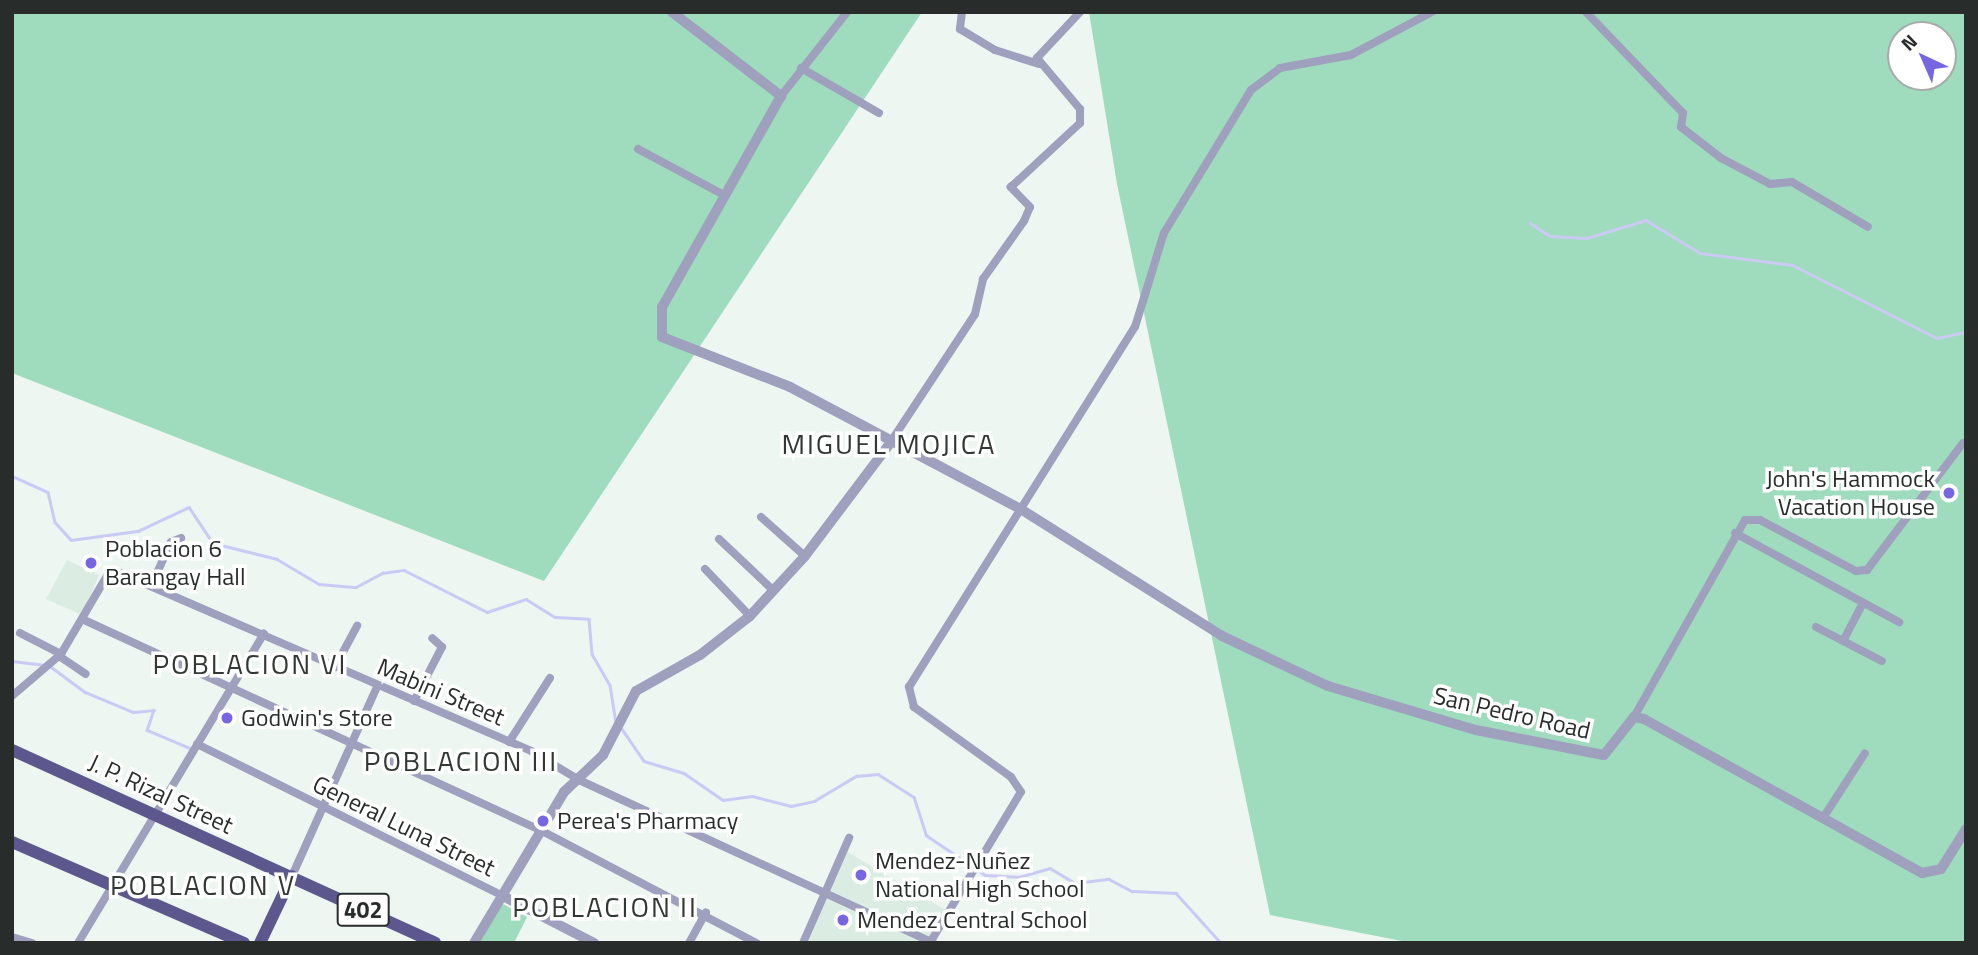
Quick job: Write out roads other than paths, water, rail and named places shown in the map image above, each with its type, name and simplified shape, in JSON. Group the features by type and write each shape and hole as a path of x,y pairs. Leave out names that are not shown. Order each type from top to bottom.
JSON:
{"main road":[{"name":"J. P. Rizal Street","path":"12,750 292,876"},
{"path":"12,842 244,943"},
{"path":"260,943 292,876"},
{"name":"402","path":"292,876 435,943"}],"street":[{"path":"672,12 781,96"},
{"path":"847,12 781,96 724,195 662,307 662,337 746,365 890,443 1019,508"},
{"path":"474,943 564,792 579,780 613,734 636,691 688,663 750,616 805,556 890,443 975,314 984,279 1024,221 1030,207 1011,187 1080,123 1080,109 1039,64 995,50 960,29 962,12"},
{"path":"1039,64 1041,50 1080,12"},
{"path":"932,942 965,884 1019,803 1017,783 914,707 909,688 1019,508 1135,327 1164,233 1251,90 1280,68 1351,55 1432,12"},
{"path":"1586,12 1683,113 1681,127 1721,158 1770,184 1792,182 1868,227"},
{"path":"801,68 879,113"},
{"path":"638,149 724,195"},
{"path":"1963,443 1867,570 1856,571 1752,517 1735,533 1634,717 1922,873 1941,869 1966,830"},
{"name":"San Pedro Road","path":"1019,508 1222,636 1328,686 1476,730 1604,755 1634,717"},
{"path":"761,517 805,556"},
{"path":"1735,533 1899,622"},
{"path":"152,584 171,542 181,538"},
{"path":"719,540 774,590"},
{"path":"705,569 750,616"},
{"name":"Mabini Street","path":"82,619 113,573 152,584 509,742 579,780 932,942"},
{"path":"1843,640 1863,603"},
{"path":"12,696 58,657 82,619 351,747 542,831 706,912 755,943"},
{"path":"335,667 357,626"},
{"path":"1816,627 1882,661"},
{"path":"20,633 86,674"},
{"path":"78,943 114,886 153,813 264,634"},
{"path":"414,701 442,647 432,638"},
{"path":"509,742 550,678"},
{"path":"292,876 324,812 378,685"},
{"name":"General Luna Street","path":"197,744 324,812 501,895 594,943"},
{"path":"1823,818 1866,753"},
{"path":"803,943 849,838"},
{"path":"689,943 706,912"},
{"path":"12,937 32,943"}],"waterway":[{"path":"1530,223 1550,236 1587,238 1646,220 1700,253 1793,265 1937,338 1966,332"},
{"path":"12,476 48,492 55,522 71,540 138,531 189,507 213,543 277,559 319,584 356,587 382,573 404,570 487,612 526,599 555,617 589,619 592,654 610,685 616,721"},
{"path":"12,661 43,665"},
{"path":"50,666 85,692 133,712 154,710 147,730 190,748"},
{"path":"620,726 644,761 684,773 723,800 752,796 791,806 814,801 856,776 878,774 914,797 926,835 985,875 1019,877 1050,868 1075,883 1109,879 1132,891 1176,893 1221,943"}],"place":[{"name":"John's Hammock Vacation House","path":"1949,493"},
{"name":"Poblacion 6 Barangay Hall","path":"91,563"},
{"name":"Godwin's Store","path":"227,718"},
{"name":"Perea's Pharmacy","path":"543,821"},
{"name":"Mendez-Nuñez National High School","path":"861,875"},
{"name":"Mendez Central School","path":"843,920"}],"district":[{"name":"MIGUEL MOJICA","path":"889,444"},
{"name":"POBLACION VI","path":"250,664"},
{"name":"POBLACION III","path":"461,761"},
{"name":"POBLACION V","path":"203,885"},
{"name":"POBLACION II","path":"605,907"}]}
